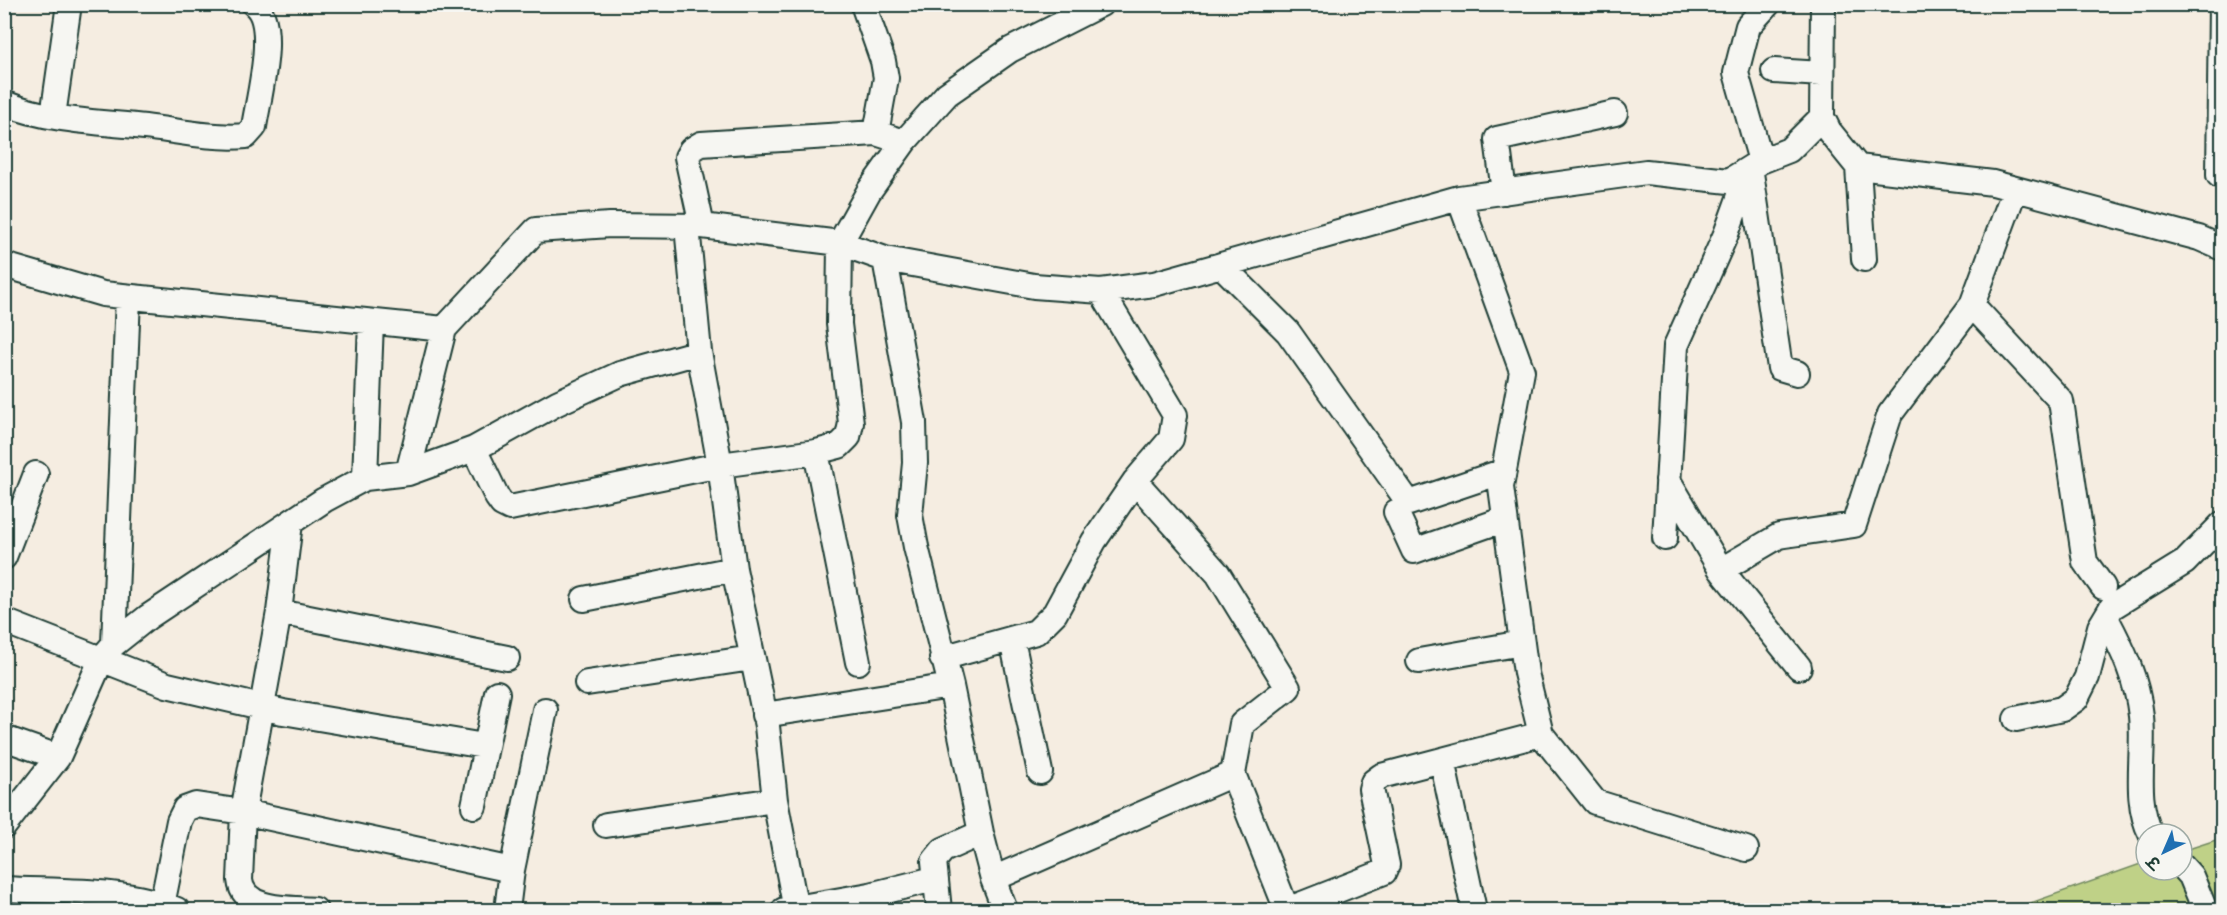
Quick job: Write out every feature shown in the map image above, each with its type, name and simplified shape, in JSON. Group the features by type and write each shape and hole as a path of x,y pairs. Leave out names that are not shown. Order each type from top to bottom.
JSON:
{"street":[{"path":"53,116 69,4"},
{"path":"4,103 22,111 53,116 214,136 246,136 254,127 267,43 266,22 254,4"},
{"path":"862,4 883,61 886,78 876,133"},
{"path":"474,449 497,498 510,508 720,465 816,452 839,446 848,437 851,423 839,324 840,243 869,191 904,142 947,94 1001,56 1101,4"},
{"path":"1768,4 1748,26 1736,73 1756,164 1780,368 1797,373"},
{"path":"1823,4 1822,117 1829,131 1858,167 1864,259"},
{"path":"2219,175 2221,4"},
{"path":"1774,71 1822,74"},
{"path":"1504,192 1497,139 1615,113"},
{"path":"408,473 444,329 536,230 610,225 695,226 840,243 885,259 1034,286 1101,291 1154,284 1459,198 1646,172 1729,181 1756,164 1789,150 1822,117"},
{"path":"904,142 876,133 701,144 691,150 687,157 695,226 699,352 720,465 734,569 766,727 792,910 872,903 934,879"},
{"path":"1665,538 1676,346 1756,164"},
{"path":"1858,167 1993,183 2199,238 2223,248"},
{"path":"1721,570 1779,536 1854,525 1890,414 1972,305 2015,189"},
{"path":"1459,198 1522,371 1501,487 1526,673 1541,734 1594,802 1746,849"},
{"path":"885,259 914,422 915,464 910,516 942,658 951,686 981,832 993,879 1005,910"},
{"path":"1221,265 1288,332 1409,503 1504,471"},
{"path":"4,266 103,294 444,329"},
{"path":"942,658 1036,632 1054,613 1075,572 1136,481 1171,439 1175,415 1101,291"},
{"path":"6,823 58,757 108,651 128,297"},
{"path":"1972,305 2061,401 2085,562 2103,587"},
{"path":"365,478 371,322"},
{"path":"108,651 148,617 324,500 365,478 408,473 474,449 557,403 621,374 699,352"},
{"path":"816,452 858,662"},
{"path":"4,557 36,474"},
{"path":"1668,480 1721,570 1799,667"},
{"path":"1136,481 1218,574 1288,688 1242,724 1233,774 1287,910 1384,872 1387,865 1371,789 1373,782 1381,776 1541,734"},
{"path":"1396,512 1414,551 1505,519"},
{"path":"290,523 279,612 243,812 241,889 246,897 269,908 315,910"},
{"path":"2016,719 2061,709 2076,699 2087,677 2100,627 2112,607 2185,562 2223,524"},
{"path":"584,599 734,569"},
{"path":"279,612 507,658"},
{"path":"2106,618 2130,663 2137,689 2141,718 2142,807 2145,822"},
{"path":"4,621 108,651 167,685 261,708 484,746"},
{"path":"1012,640 1040,772"},
{"path":"1419,661 1522,643"},
{"path":"587,683 752,658"},
{"path":"766,727 951,686"},
{"path":"474,806 484,746 497,693"},
{"path":"507,910 512,870 545,710"},
{"path":"4,738 58,757"},
{"path":"1442,760 1474,910"},
{"path":"993,879 1233,774"},
{"path":"606,825 776,800"},
{"path":"4,889 170,908 179,821 185,809 196,805 243,812 512,870"},
{"path":"939,910 934,879 934,861 943,850 981,832"},
{"path":"2193,882 2205,910"}],"green space":[{"path":"2222,838 2222,910 2011,910 2134,866 2134,882 2194,882 2194,847"}]}
